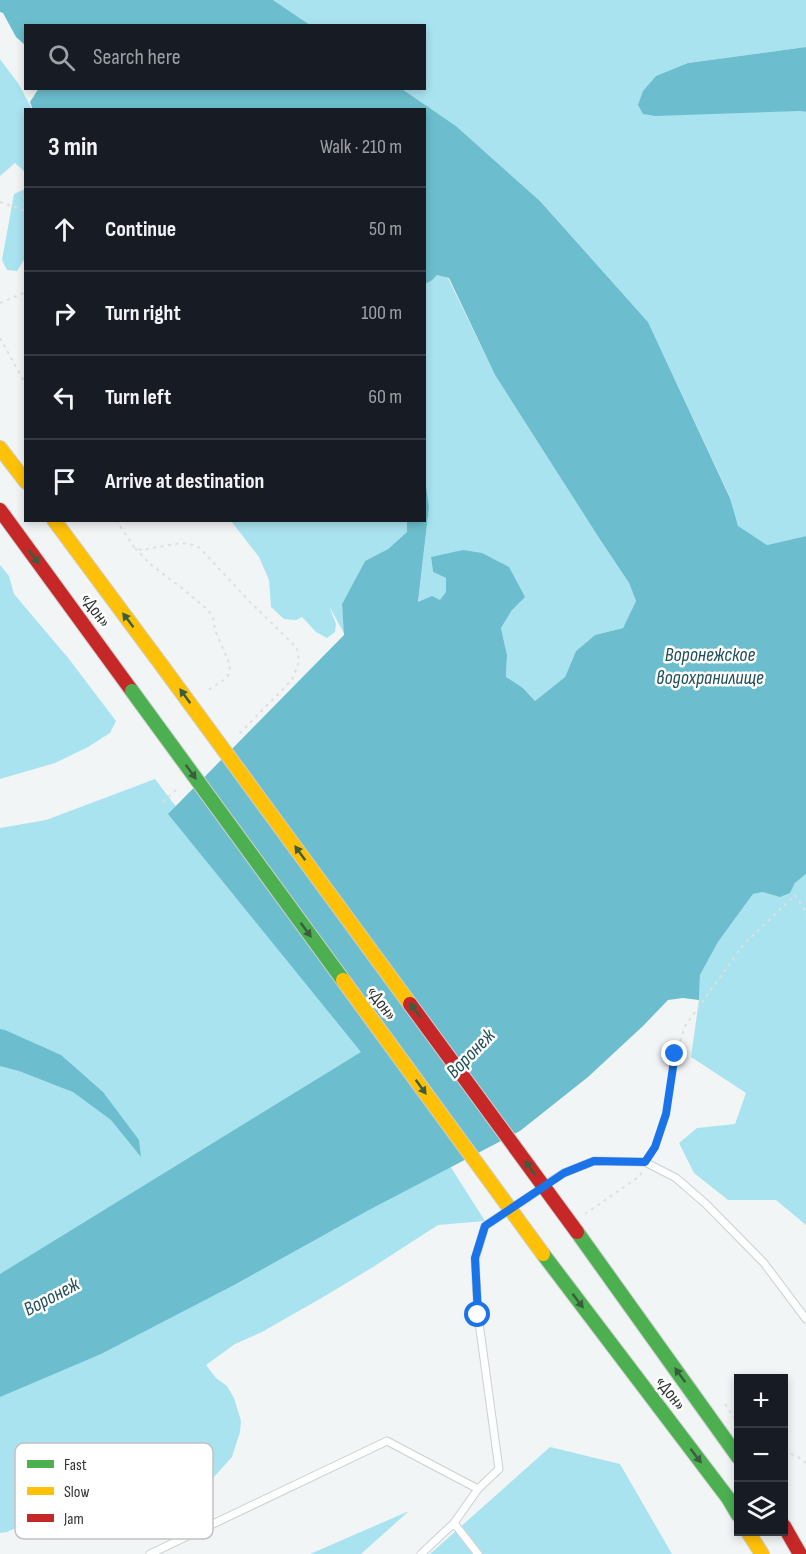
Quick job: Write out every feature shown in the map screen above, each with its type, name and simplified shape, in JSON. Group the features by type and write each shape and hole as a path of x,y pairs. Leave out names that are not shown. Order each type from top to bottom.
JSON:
{"highway":[{"path":"0,448 24,479"},
{"name":"«Дон»","path":"0,510 543,1254 734,1508"},
{"name":"«Дон»","path":"55,522 577,1232 734,1450"},
{"path":"788,1534 800,1554"},
{"path":"751,1536 762,1554"}],"lane":[{"path":"420,1554 454,1523 478,1489 499,1469 478,1315 475,1258 485,1226 564,1173 594,1161 645,1162 676,1178 706,1204 764,1263 806,1319"},
{"path":"213,1524 387,1441 478,1489"},
{"path":"454,1523 478,1554"},
{"path":"150,1554 181,1539"}],"path":[{"path":"0,202 24,210"},
{"path":"0,303 24,293"},
{"path":"0,338 24,381"},
{"path":"117,522 134,547 150,564 207,609 213,617 215,630 231,665 229,674 224,680 201,695"},
{"path":"134,547 141,549 181,543 200,548 249,602 297,648 299,662 292,680 238,735"},
{"path":"163,802 184,782"},
{"path":"582,1216 640,1176 645,1162 655,1147 666,1114 675,1054 685,1026 744,944 795,895 806,915"},
{"path":"788,1453 806,1463"}],"shaded area":[{"path":"273,0 806,0 806,47 688,63 806,112 806,536 767,545 737,526 730,497 648,322 540,201 456,126 403,90 426,90 426,24 309,24"},
{"path":"0,59 18,83 31,108 24,108 24,171 15,163 0,176"},
{"path":"24,189 24,260 17,271 7,270 2,260 14,194"},
{"path":"437,274 448,278 495,375 629,583 636,601 623,628 595,635 576,651 565,677 535,701 523,688 506,678 507,655 501,628 512,610 431,557 433,572 446,578 446,592 440,601 418,603 429,507 426,491 426,284"},
{"path":"232,522 407,522 407,532 388,549 365,561 342,604 345,635 329,606 336,624 335,632 327,638 316,632 302,617 296,620 284,619 271,607 269,580 259,557"},
{"path":"0,565 9,576 14,594 69,659 116,721 110,733 88,747 55,763 0,779"},
{"path":"155,779 452,1169 485,1221 438,1225 325,1296 262,1332 235,1344 206,1365 216,1378 227,1386 234,1398 241,1421 232,1457 213,1478 213,1443 15,1443 15,1528 0,1533 0,828 46,820"},
{"path":"806,874 806,1225 776,1200 728,1200 694,1173 679,1143 697,1128 735,1124 746,1093 691,1057 700,975 718,942 753,894 790,893 795,883"},
{"path":"550,1447 620,1464 672,1554 430,1554"},
{"path":"409,1511 361,1554 310,1554"}],"water":[{"path":"0,0 273,0 309,24 24,24 24,44 16,37 3,13 0,12"},
{"path":"806,47 806,112 655,116 643,114 638,105 643,91 656,76 688,63"},
{"path":"38,90 403,90 456,126 540,201 648,322 730,498 738,526 767,545 806,536 806,874 795,883 790,893 780,897 763,892 753,894 718,942 700,975 699,1000 683,998 668,1000 588,1077 520,1131 101,1354 0,1397 0,1274 361,1052 168,814 344,635 342,604 365,561 388,549 407,532 407,522 426,522 426,487 429,507 418,602 432,596 440,600 446,592 446,578 433,572 431,557 463,550 482,553 509,567 525,597 512,610 501,628 507,655 506,677 523,688 535,701 565,677 576,651 595,635 623,628 636,601 629,583 495,375 449,278 437,275 426,284 426,108 32,108 30,102"},
{"path":"0,1029 61,1055 103,1092 139,1140 141,1157 111,1120 73,1092 0,1066"}],"traffic: fast":[{"path":"132,691 343,980"},
{"path":"577,1232 734,1451"},
{"path":"543,1254 734,1508"}],"traffic: slow":[{"path":"0,448 24,479"},
{"path":"55,522 163,667"},
{"path":"163,667 410,1004"},
{"path":"343,980 543,1254"},
{"path":"751,1536 762,1554"}],"traffic: jam":[{"path":"0,510 132,691"},
{"path":"410,1004 577,1232"},
{"path":"788,1533 800,1554"}],"route":[{"path":"478,1315 475,1258 485,1226 564,1173 594,1161 645,1162 655,1147 666,1114 675,1054"}],"water label":[{"name":"Воронежское водохранилище","path":"710,666"},
{"name":"Воронеж","path":"470,1053"},
{"name":"Воронеж","path":"51,1296"}]}
